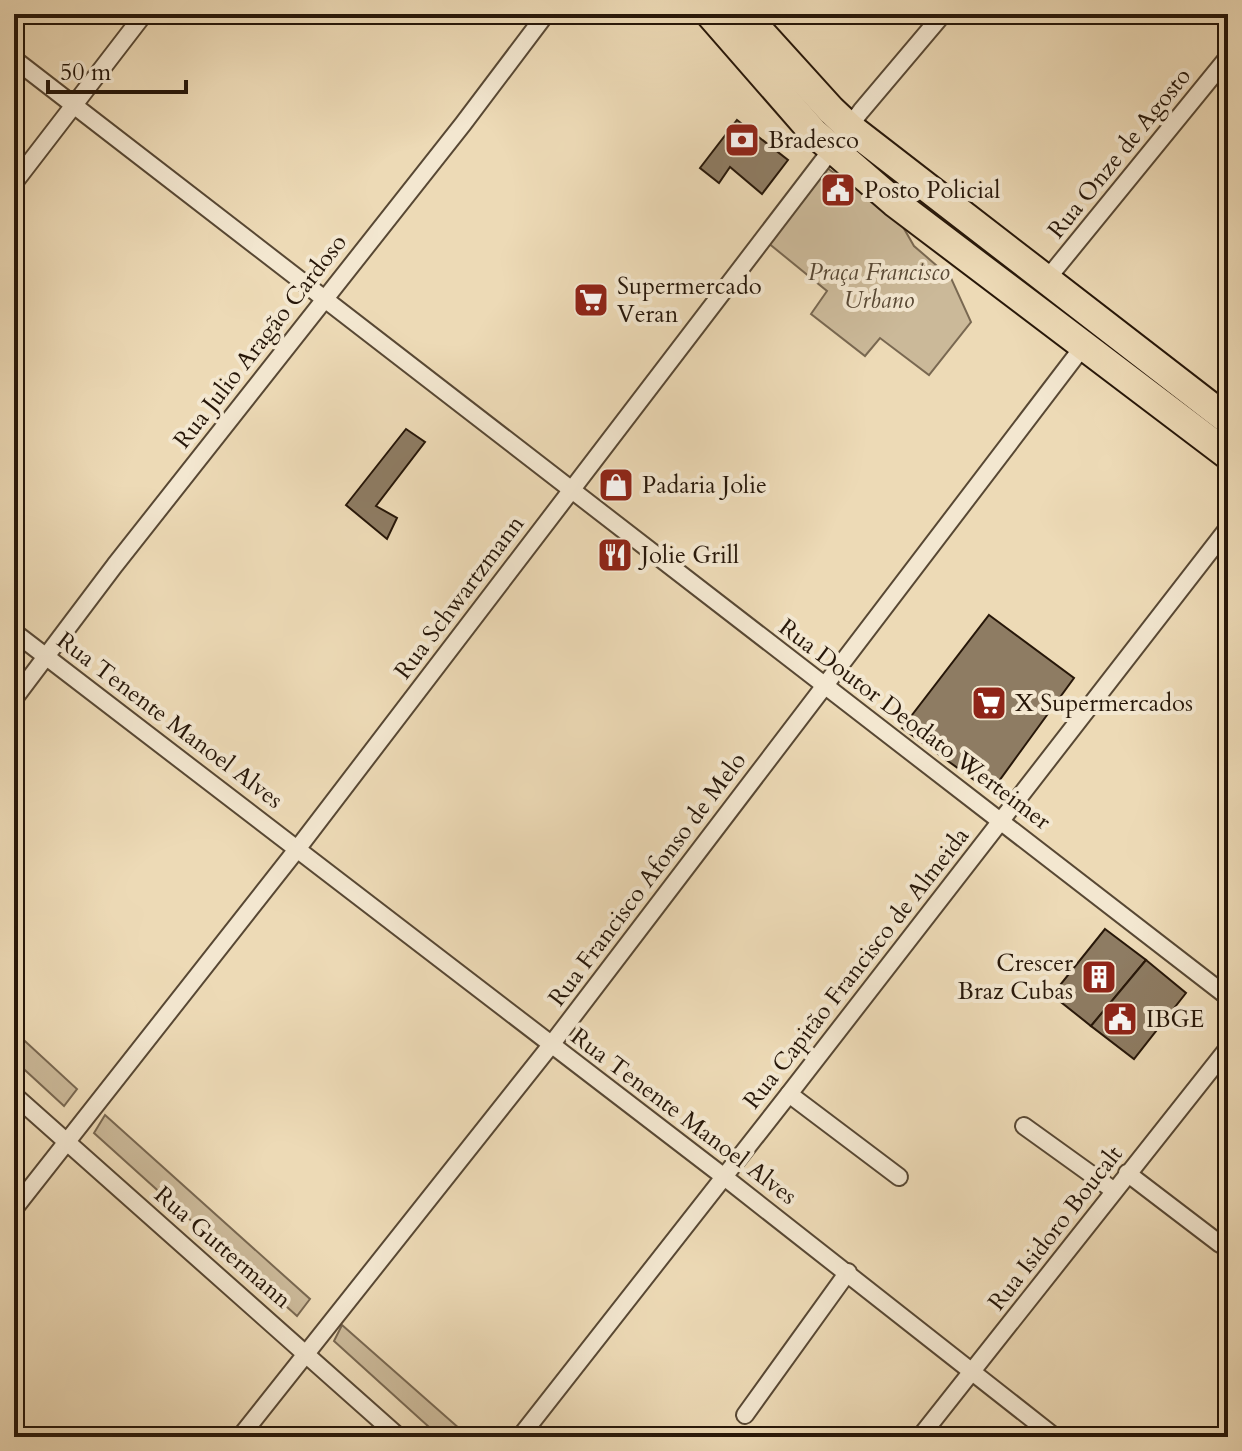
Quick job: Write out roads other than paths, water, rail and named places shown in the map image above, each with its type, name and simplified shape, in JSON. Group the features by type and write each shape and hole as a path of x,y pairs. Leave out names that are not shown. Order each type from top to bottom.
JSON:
{"highway":[{"path":"710,14 803,120 894,202 1228,455"},
{"path":"744,14 849,127 1228,420"}],"street":[{"path":"14,183 144,14"},
{"name":"Rua Julio Aragão Cardoso","path":"14,699 546,14"},
{"name":"Rua Schwartzmann","path":"14,1209 298,848 849,127 943,14"},
{"name":"Rua Onze de Agosto","path":"1047,279 1228,57"},
{"name":"Rua Doutor Deodato Werteimer","path":"14,59 1228,997"},
{"name":"Rua Francisco Afonso de Melo","path":"240,1437 551,1045 1085,344"},
{"name":"Rua Capitão Francisco de Almeida","path":"520,1437 1228,528"},
{"name":"Rua Tenente Manoel Alves","path":"14,632 848,1272 1055,1437"},
{"name":"Rua Isidoro Boucalt","path":"920,1437 1228,1048"},
{"path":"789,1094 899,1177"},
{"name":"Rua Guttermann","path":"14,1095 399,1437"},
{"path":"1024,1126 1113,1190"},
{"path":"1127,1173 1220,1244"},
{"path":"745,1415 848,1272"}],"place":[{"name":"Bradesco","path":"742,140"},
{"name":"Posto Policial","path":"838,190"},
{"name":"Supermercado Veran","path":"591,300"},
{"name":"Padaria Jolie","path":"616,485"},
{"name":"Jolie Grill","path":"615,555"},
{"name":"X Supermercados","path":"989,703"},
{"name":"Crescer Braz Cubas","path":"1099,977"},
{"name":"IBGE","path":"1120,1019"}],"park label":[{"name":"Praça Francisco Urbano","path":"879,286"}]}
